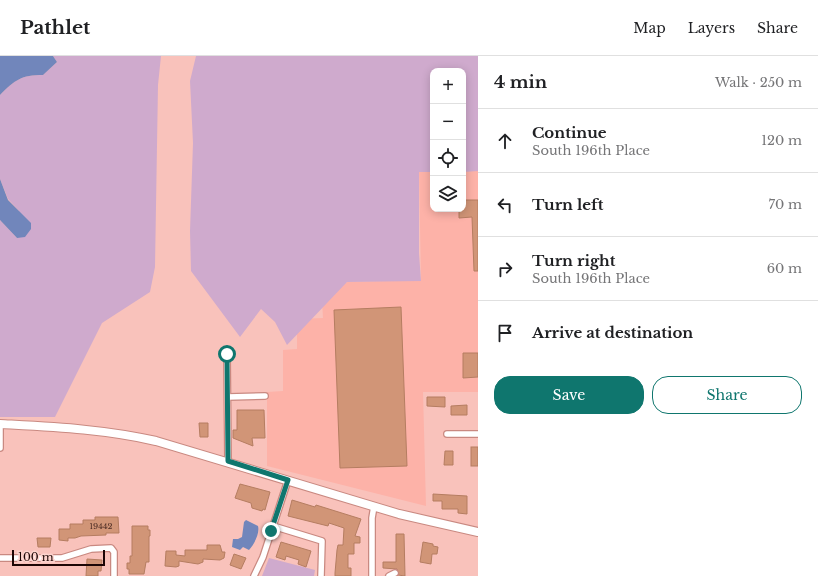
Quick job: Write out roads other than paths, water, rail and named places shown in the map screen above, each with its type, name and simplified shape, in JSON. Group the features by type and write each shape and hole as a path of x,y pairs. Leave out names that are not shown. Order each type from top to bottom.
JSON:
{"main road":[{"path":"0,424 79,428 120,433 156,441 228,461 374,506 438,524 478,532"}],"street":[{"path":"227,354 228,461"},
{"path":"228,397 265,396"},
{"path":"0,424 0,448"},
{"path":"447,434 478,434"},
{"path":"254,576 288,480"},
{"path":"372,576 372,518 374,506"},
{"path":"272,526 322,541 321,576"},
{"path":"0,558 46,559 72,556 91,549 110,548 113,550 114,576"}],"water":[{"path":"0,56 53,56 57,62 43,75 29,76 19,79 0,95"},
{"path":"0,179 8,200 31,223 31,229 25,237 17,238 0,220"},
{"path":"246,520 258,526 258,532 255,542 249,550 243,547 240,550 232,547 233,539 242,537 244,522"}]}
